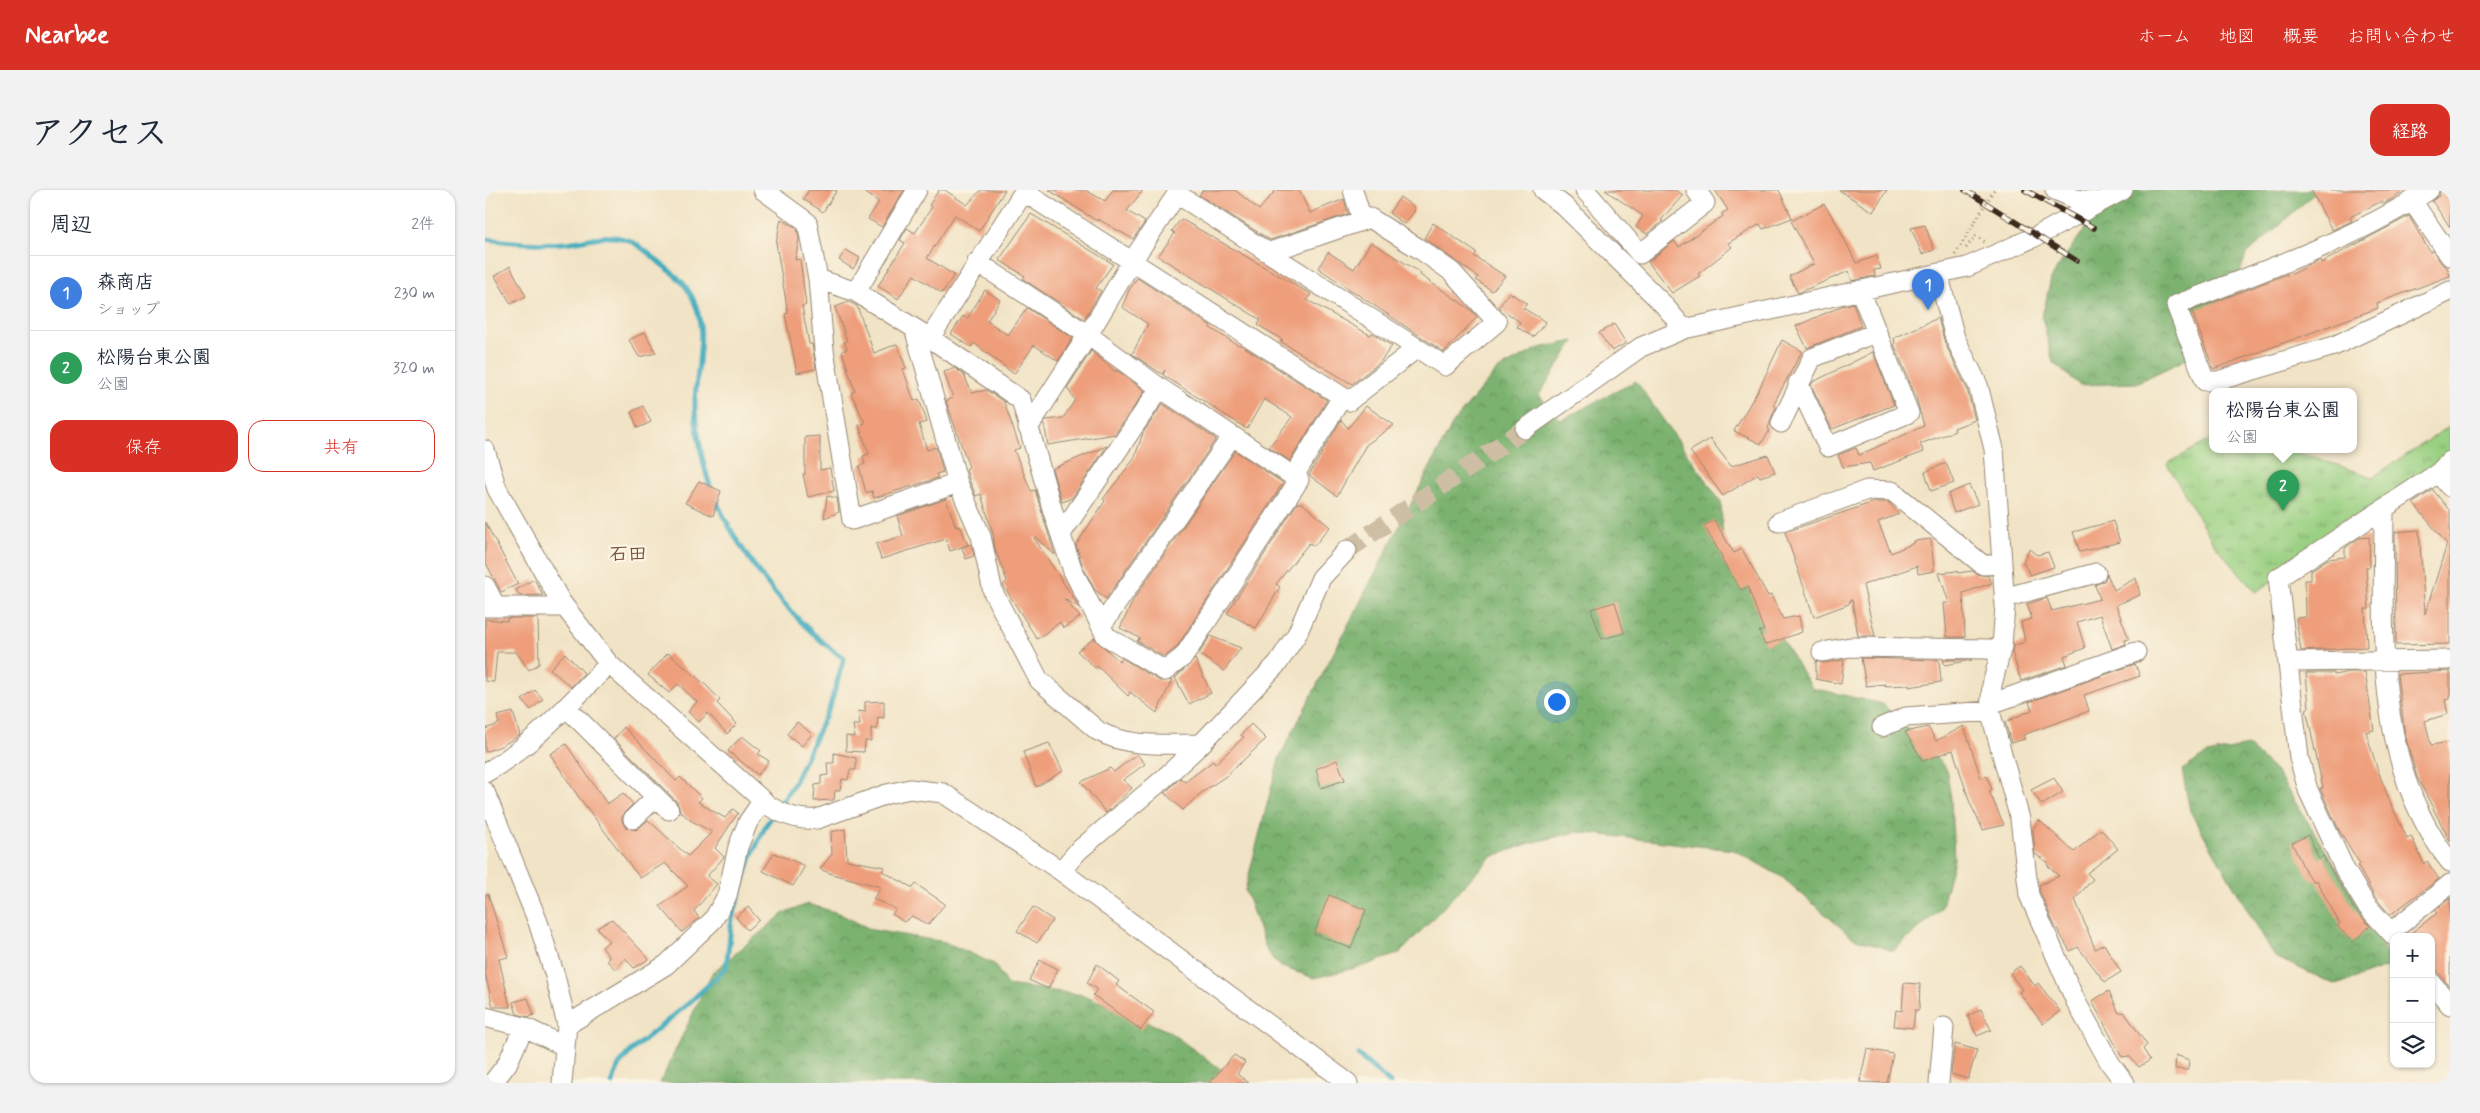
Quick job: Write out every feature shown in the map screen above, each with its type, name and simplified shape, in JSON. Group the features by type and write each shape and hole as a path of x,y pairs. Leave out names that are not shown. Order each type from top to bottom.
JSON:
{"street":[{"path":"763,190 807,222 818,279 824,350 852,520 958,483"},
{"path":"855,292 916,190"},
{"path":"1353,190 1362,220"},
{"path":"1543,190 1563,205 1663,304 1685,329"},
{"path":"1585,190 1640,254 1705,203 1696,190"},
{"path":"2055,190 2077,199 2100,202"},
{"path":"1525,429 1641,348 1685,329 1967,267 2006,251 2123,190"},
{"path":"2429,190 2412,201 2327,245 2176,304 2205,382 2217,381 2334,346 2450,291"},
{"path":"930,338 1024,191 1349,401 1417,348"},
{"path":"1028,428 1089,335 1132,261 1177,194 1445,366 1497,322 1452,272 1370,218 1270,252"},
{"path":"2412,201 2450,256"},
{"path":"818,279 855,292 930,338 1021,400 1073,571 1106,636 1165,671 1184,656 1299,480 1160,388 1089,335 977,262"},
{"path":"1938,273 1955,338 1978,385 1994,449 2004,598 2000,652 1990,705 2021,819 2029,895 2076,1002 2111,1063 2125,1083"},
{"path":"1798,383 1828,447 1909,413 1875,333 1860,290"},
{"path":"914,328 958,483 981,536 993,592 1039,680 1098,731 1109,737 1138,743 1201,744"},
{"path":"1781,423 1798,383 1812,358 1875,333"},
{"path":"1061,534 1160,388"},
{"path":"1294,476 1342,397"},
{"path":"1099,622 1106,619 1232,436"},
{"path":"485,450 491,488 565,607 609,664 771,807 807,820 817,819 887,794 910,790 943,793 1061,871 1348,1083"},
{"path":"2392,933 2366,905 2345,870 2308,790 2299,758 2278,578 2444,467 2450,487"},
{"path":"1779,522 1867,490 1892,491 1983,565 2002,564"},
{"path":"2384,508 2384,661 2387,701 2395,742 2407,783 2422,817 2439,848 2450,862"},
{"path":"1061,871 1077,851 1161,781 1201,744 1278,663 1297,634 1321,578 1347,550"},
{"path":"2004,598 2014,598 2096,573"},
{"path":"485,586 491,607 565,607"},
{"path":"1822,652 1850,647 1988,649 2000,652"},
{"path":"1882,727 1906,717 1990,705 1999,700 2136,652"},
{"path":"2289,662 2450,660"},
{"path":"485,773 504,762 566,707 609,664"},
{"path":"566,707 662,804 633,819"},
{"path":"485,792 538,922 567,1025 562,1083"},
{"path":"567,1025 666,965 713,920 727,896 738,847 745,830 771,807"},
{"path":"2394,933 2450,884"},
{"path":"2435,987 2450,1004"},
{"path":"485,1017 524,1027 564,1046"},
{"path":"494,1081 507,1064 524,1027"},
{"path":"1939,1083 1944,1027"}],"path":[{"path":"1955,255 1994,190"},
{"path":"1975,236 1988,244"}],"green space":[{"path":"2134,190 2318,190 2246,255 2231,298 2195,355 2136,383 2080,385 2053,363 2042,317 2052,275 2094,216"},
{"path":"1574,341 1539,395 1561,420 1636,381 1721,502 1723,546 1812,688 1883,704 1946,768 1951,798 1954,860 1941,909 1893,951 1853,938 1782,877 1734,850 1577,832 1530,843 1491,857 1400,953 1367,965 1314,978 1279,966 1267,951 1245,890 1279,758 1453,423 1497,370 1539,348"},
{"path":"2450,426 2450,452 2435,466 2256,592 2214,544 2167,464 2209,440 2209,453 2298,453 2373,477"},
{"path":"2248,746 2277,773 2374,924 2390,965 2336,985 2275,957 2190,811 2182,770 2207,754"},
{"path":"808,904 838,913 872,930 945,942 994,964 1007,985 1084,995 1168,1031 1240,1083 660,1083 712,973 784,913"}],"building":[{"path":"809,190 837,190 823,212 803,199"},
{"path":"861,190 904,190 882,227 868,219 879,202"},
{"path":"939,190 945,190 967,205 981,190 1005,190 979,231 955,215 927,258 954,275 942,293 914,275 898,299 878,286 905,243 900,240 907,228 915,233 932,207 929,205"},
{"path":"1049,190 1085,190 1105,201 1113,190 1143,190 1127,211 1145,222 1133,239 1098,219 1097,221"},
{"path":"1203,190 1235,190 1259,210 1276,190 1299,190 1310,213 1344,199 1348,214 1270,240 1199,195"},
{"path":"1605,190 1675,190 1683,195 1661,220 1663,221 1647,234 1636,227 1643,216"},
{"path":"1715,190 1779,190 1792,218 1763,229 1760,224 1728,243 1732,247 1698,274 1700,276 1672,293 1648,262 1674,241 1679,247 1723,216 1722,213 1728,210"},
{"path":"1839,190 1887,190 1873,212"},
{"path":"2311,190 2403,190 2394,198 2383,204 2382,201 2350,217 2352,221 2332,230"},
{"path":"2440,190 2450,190 2450,227 2432,201 2439,196"},
{"path":"1400,197 1414,207 1414,212 1404,224 1389,213"},
{"path":"1824,204 1837,224 1856,263 1877,256 1881,269 1874,270 1875,276 1852,281 1849,271 1798,293 1789,276 1814,264 1791,221"},
{"path":"1031,214 1113,264 1096,288 1101,291 1084,319 1023,279 1025,276 999,260"},
{"path":"2409,216 2430,252 2433,251 2441,263 2447,267 2450,276 2377,303 2378,308 2213,369 2192,311 2287,274 2288,276 2320,260 2321,263"},
{"path":"781,219 797,228 799,239 795,260 800,259 806,305 802,306 809,344 812,344 816,369 797,373 785,314 788,313 776,243"},
{"path":"1181,219 1311,294 1307,300 1370,335 1372,333 1392,346 1380,362 1352,384 1280,341 1283,340 1258,325 1261,320 1158,256 1175,233 1172,231"},
{"path":"1433,223 1477,253 1474,256 1505,276 1492,291 1476,280 1478,277 1424,238"},
{"path":"1925,225 1934,250 1922,254 1911,228"},
{"path":"1371,242 1421,273 1420,275 1470,309 1477,317 1444,352 1318,268 1328,252 1354,269"},
{"path":"846,250 860,258 853,269 839,260"},
{"path":"510,266 526,296 511,304 495,276"},
{"path":"1137,278 1211,326 1210,328 1241,345 1327,400 1290,461 1269,447 1292,417 1264,399 1247,429 1163,375 1165,370 1162,374 1132,354 1148,324 1122,307 1129,290"},
{"path":"985,290 1000,300 987,321 1008,335 1027,308 1073,338 1058,361 1034,345 1014,374 974,343 971,347 951,334 963,316 967,319"},
{"path":"1509,292 1527,304 1523,308 1546,322 1533,337 1517,327 1520,322 1499,307"},
{"path":"849,302 857,306 874,353 897,344 906,368 903,369 914,401 919,399 927,422 919,424 927,450 936,447 943,472 936,474 938,478 874,498 872,491 866,493 859,466 865,464 863,456 869,454 859,425 865,423 851,393 855,391 842,351 847,349 844,342 847,341 835,307"},
{"path":"1853,303 1861,326 1807,348 1796,326"},
{"path":"1938,318 1945,343 1967,389 1975,420 1954,428 1955,431 1920,444 1924,452 1873,471 1870,463 1843,467 1838,455 1856,448 1859,455 1924,426 1916,397 1894,344 1894,338"},
{"path":"1614,324 1626,343 1612,351 1599,333"},
{"path":"645,332 656,353 639,357 629,340"},
{"path":"1782,340 1802,351 1773,405 1776,407 1768,429 1770,430 1761,444 1734,431 1760,387"},
{"path":"1091,351 1116,372 1117,370 1145,391 1115,434 1048,445 1044,423 1046,420 1063,418 1075,400 1067,388"},
{"path":"1873,352 1894,405 1832,429 1811,385 1813,382"},
{"path":"955,368 964,375 972,393 986,390 1004,402 1020,448 1014,450 1031,491 1035,490 1055,555 1034,538 1079,607 1064,599 1080,617 1063,628 1060,622 1037,639 1003,585 1007,581 995,549 993,534 981,494 976,496 969,479 966,469 969,467 946,401 953,398 944,372"},
{"path":"1163,404 1216,439 1106,599 1095,590 1083,567 1076,545 1105,501 1103,499 1134,459 1143,433"},
{"path":"643,406 651,422 638,428 631,412"},
{"path":"1366,406 1394,425 1366,445 1337,496 1309,475 1341,420 1348,428"},
{"path":"820,436 820,470 830,468 834,491 808,497 803,474 805,474 805,437"},
{"path":"1710,439 1731,466 1768,455 1775,472 1760,477 1758,474 1723,496 1690,451"},
{"path":"1107,446 1072,498 1062,502 1052,469"},
{"path":"1235,451 1283,483 1176,648 1164,657 1137,641 1140,638 1120,628 1134,599"},
{"path":"1946,463 1954,483 1931,491 1925,472"},
{"path":"699,481 721,491 713,516 685,503"},
{"path":"1969,485 1978,504 1954,513 1948,494"},
{"path":"2433,490 2450,511 2450,644 2396,645 2395,532 2419,530 2425,614 2447,544 2413,503"},
{"path":"827,496 837,498 839,512 824,518"},
{"path":"946,499 956,527 960,526 968,545 950,551 946,539 881,559 876,544 903,536 897,516"},
{"path":"1874,502 1888,502 1899,514 1878,522 1891,553 1914,543 1914,541 1931,539 1934,571 1918,574 1917,566 1863,585 1875,636 1858,636 1852,600 1850,600 1849,604 1814,617 1785,532"},
{"path":"1297,503 1302,503 1330,527 1314,546 1309,543 1276,584 1280,587 1256,628 1227,613"},
{"path":"1714,520 1734,553 1742,549 1768,596 1771,595 1783,619 1799,616 1802,632 1765,645 1759,631 1764,631 1748,587 1741,590 1721,559 1723,558 1704,526"},
{"path":"2113,521 2120,542 2080,552 2073,532"},
{"path":"485,522 518,584 501,592 485,561"},
{"path":"2369,537 2370,567 2366,567 2369,609 2365,609 2367,647 2301,651 2296,618 2306,617 2305,580 2311,580 2311,570 2328,559 2345,557 2345,548 2359,538"},
{"path":"971,544 974,556 966,559 962,547"},
{"path":"2029,549 2037,555 2048,552 2054,567 2030,575 2023,562"},
{"path":"1957,571 1958,573 1972,571 1988,576 1992,583 1963,593 1965,637 1947,637 1944,603 1949,603 1939,573"},
{"path":"2107,574 2114,590 2136,578 2140,595 2116,605 2129,639 2125,640 2126,644 2112,649 2100,615 2077,622 2085,648 2064,656 2067,665 2021,681 2012,652 2013,646 2025,642 2021,622 2032,619 2027,604 2047,598 2052,611 2100,599 2095,585 2104,581"},
{"path":"534,579 543,595 520,596 516,590"},
{"path":"1615,602 1624,633 1602,639 1591,609"},
{"path":"507,618 538,618 539,664 529,670 516,652 497,652 494,682 485,681 485,619 507,621"},
{"path":"1210,636 1241,648 1224,671 1199,654"},
{"path":"1094,638 1119,661 1122,658 1160,681 1172,680 1157,713 1130,692 1128,696 1097,666 1095,668 1077,651"},
{"path":"565,653 584,673 571,687 550,669"},
{"path":"668,653 707,686 720,700 717,703 737,724 727,734 708,713 699,722 688,712 697,702 678,684 669,693 648,675"},
{"path":"1861,658 1939,660 1941,682 1909,687 1909,685 1885,686 1885,684 1866,686"},
{"path":"1195,659 1211,693 1189,704 1175,678"},
{"path":"1844,660 1841,684 1816,679 1816,661 1824,663"},
{"path":"1943,660 1972,660 1945,665"},
{"path":"2135,664 2140,676 2084,695 2089,711 2023,735 2025,739 2011,743 2005,722 2032,710 2029,702"},
{"path":"2450,671 2450,699 2445,700 2448,714 2425,721 2431,745 2450,742 2450,841 2417,777 2405,735 2397,674"},
{"path":"2349,672 2365,672 2374,730 2366,732 2377,768 2392,807 2407,838 2411,836 2424,864 2427,861 2439,879 2390,915 2374,896 2358,866 2360,864 2339,830 2320,788 2323,788 2306,709 2309,708 2306,673 2334,673 2334,675"},
{"path":"535,690 543,699 531,710 522,700"},
{"path":"884,701 884,718 878,717 877,730 871,728 871,741 865,741 864,752 846,751 846,736 855,737 853,725 860,725 858,711 865,712 865,702"},
{"path":"513,712 520,735 501,746 485,752 485,729 499,724 497,716"},
{"path":"797,722 812,734 802,746 787,734"},
{"path":"1251,724 1266,739 1226,776 1201,793 1183,810 1165,793 1180,778 1185,782 1213,761 1215,764 1244,737 1241,735"},
{"path":"1964,726 1981,778 1987,776 1992,790 1989,791 2004,825 1983,830 1970,803 1953,750 1923,761 1905,732 1928,727 1936,741"},
{"path":"624,727 676,781 680,777 702,798 698,802 725,818 733,809 738,813 715,848 724,857 707,876 717,884 694,911 699,918 682,932 660,906 688,886 665,863 640,878 578,796 550,754 566,744 607,804 623,793 633,804 622,815 625,827 636,830 648,820 688,856 712,832 690,820 680,811 677,802 614,739"},
{"path":"742,736 761,751 758,754 769,761 758,775 728,751"},
{"path":"1049,743 1063,771 1036,787 1023,752"},
{"path":"834,753 856,758 856,770 850,770 848,780 842,779 840,790 835,791 834,800 814,801 815,785 821,784 821,776 828,775 827,763 834,763"},
{"path":"1137,754 1145,764 1123,780 1132,788 1106,813 1081,782 1110,768 1114,772"},
{"path":"1337,760 1345,780 1321,788 1316,769"},
{"path":"2054,778 2063,792 2042,805 2031,790"},
{"path":"2039,820 2074,852 2101,829 2118,849 2087,873 2093,879 2075,899 2095,949 2104,944 2121,972 2105,982 2078,947 2070,951 2053,922 2040,892 2039,885 2059,876 2047,865 2049,863 2035,854 2033,829"},
{"path":"845,829 847,860 885,867 882,871 913,888 916,884 945,904 928,925 912,916 904,922 892,914 896,909 873,899 881,887 820,869 832,854 831,832"},
{"path":"2308,835 2319,859 2323,856 2354,909 2370,926 2353,942 2337,926 2340,924 2316,880 2314,882 2306,873 2292,843"},
{"path":"774,853 805,866 793,886 763,871"},
{"path":"488,894 508,957 499,959 510,1007 493,1007 485,973 485,895"},
{"path":"1329,895 1366,910 1351,948 1314,934"},
{"path":"2450,898 2450,987 2435,968 2435,933 2411,933 2437,913 2435,910"},
{"path":"748,907 759,920 747,930 736,917"},
{"path":"1033,907 1053,920 1037,943 1017,931"},
{"path":"612,919 649,959 634,968 625,958 615,969 607,961 609,957 602,947 609,941 597,928"},
{"path":"1040,960 1058,969 1048,989 1029,980"},
{"path":"1097,964 1119,981 1116,985 1154,1012 1141,1030 1093,995 1097,989 1087,983"},
{"path":"2020,966 2035,986 2038,983 2060,1011 2043,1024 2019,992 2022,990 2010,973"},
{"path":"1904,983 1920,984 1919,1010 1915,1010 1913,1028 1894,1026 1896,1010 1902,1011"},
{"path":"2109,991 2119,1013 2124,1012 2147,1045 2143,1049 2150,1060 2139,1067 2129,1056 2122,1057 2092,1001"},
{"path":"528,998 534,1015 528,1017 517,1014 513,1002"},
{"path":"1981,1009 1991,1030 1977,1036 1968,1016"},
{"path":"1955,1044 1977,1050 1968,1079 1951,1074"},
{"path":"1867,1049 1893,1054 1887,1083 1860,1082"},
{"path":"1234,1055 1245,1062 1237,1074 1249,1083 1209,1083"},
{"path":"2176,1055 2189,1060 2188,1070 2175,1069"}],"waterway":[{"path":"485,239 544,244 604,237 620,238 641,247 684,284 694,300 698,313 701,342 695,417 704,465 712,490 724,517 740,545 779,598 801,622 844,658 830,706 793,785 766,825 751,857 732,919 726,968 689,1003 632,1050 619,1065 612,1083"},
{"path":"1358,1055 1390,1083"}],"tunnel":[{"path":"1347,550 1525,429"}],"railway":[{"path":"1965,190 2077,261"},
{"path":"2025,190 2094,228"}],"place":[{"name":"森商店","path":"1928,310"},
{"name":"松陽台東公園","path":"2283,511"}],"district":[{"name":"石田","path":"628,554"}]}
